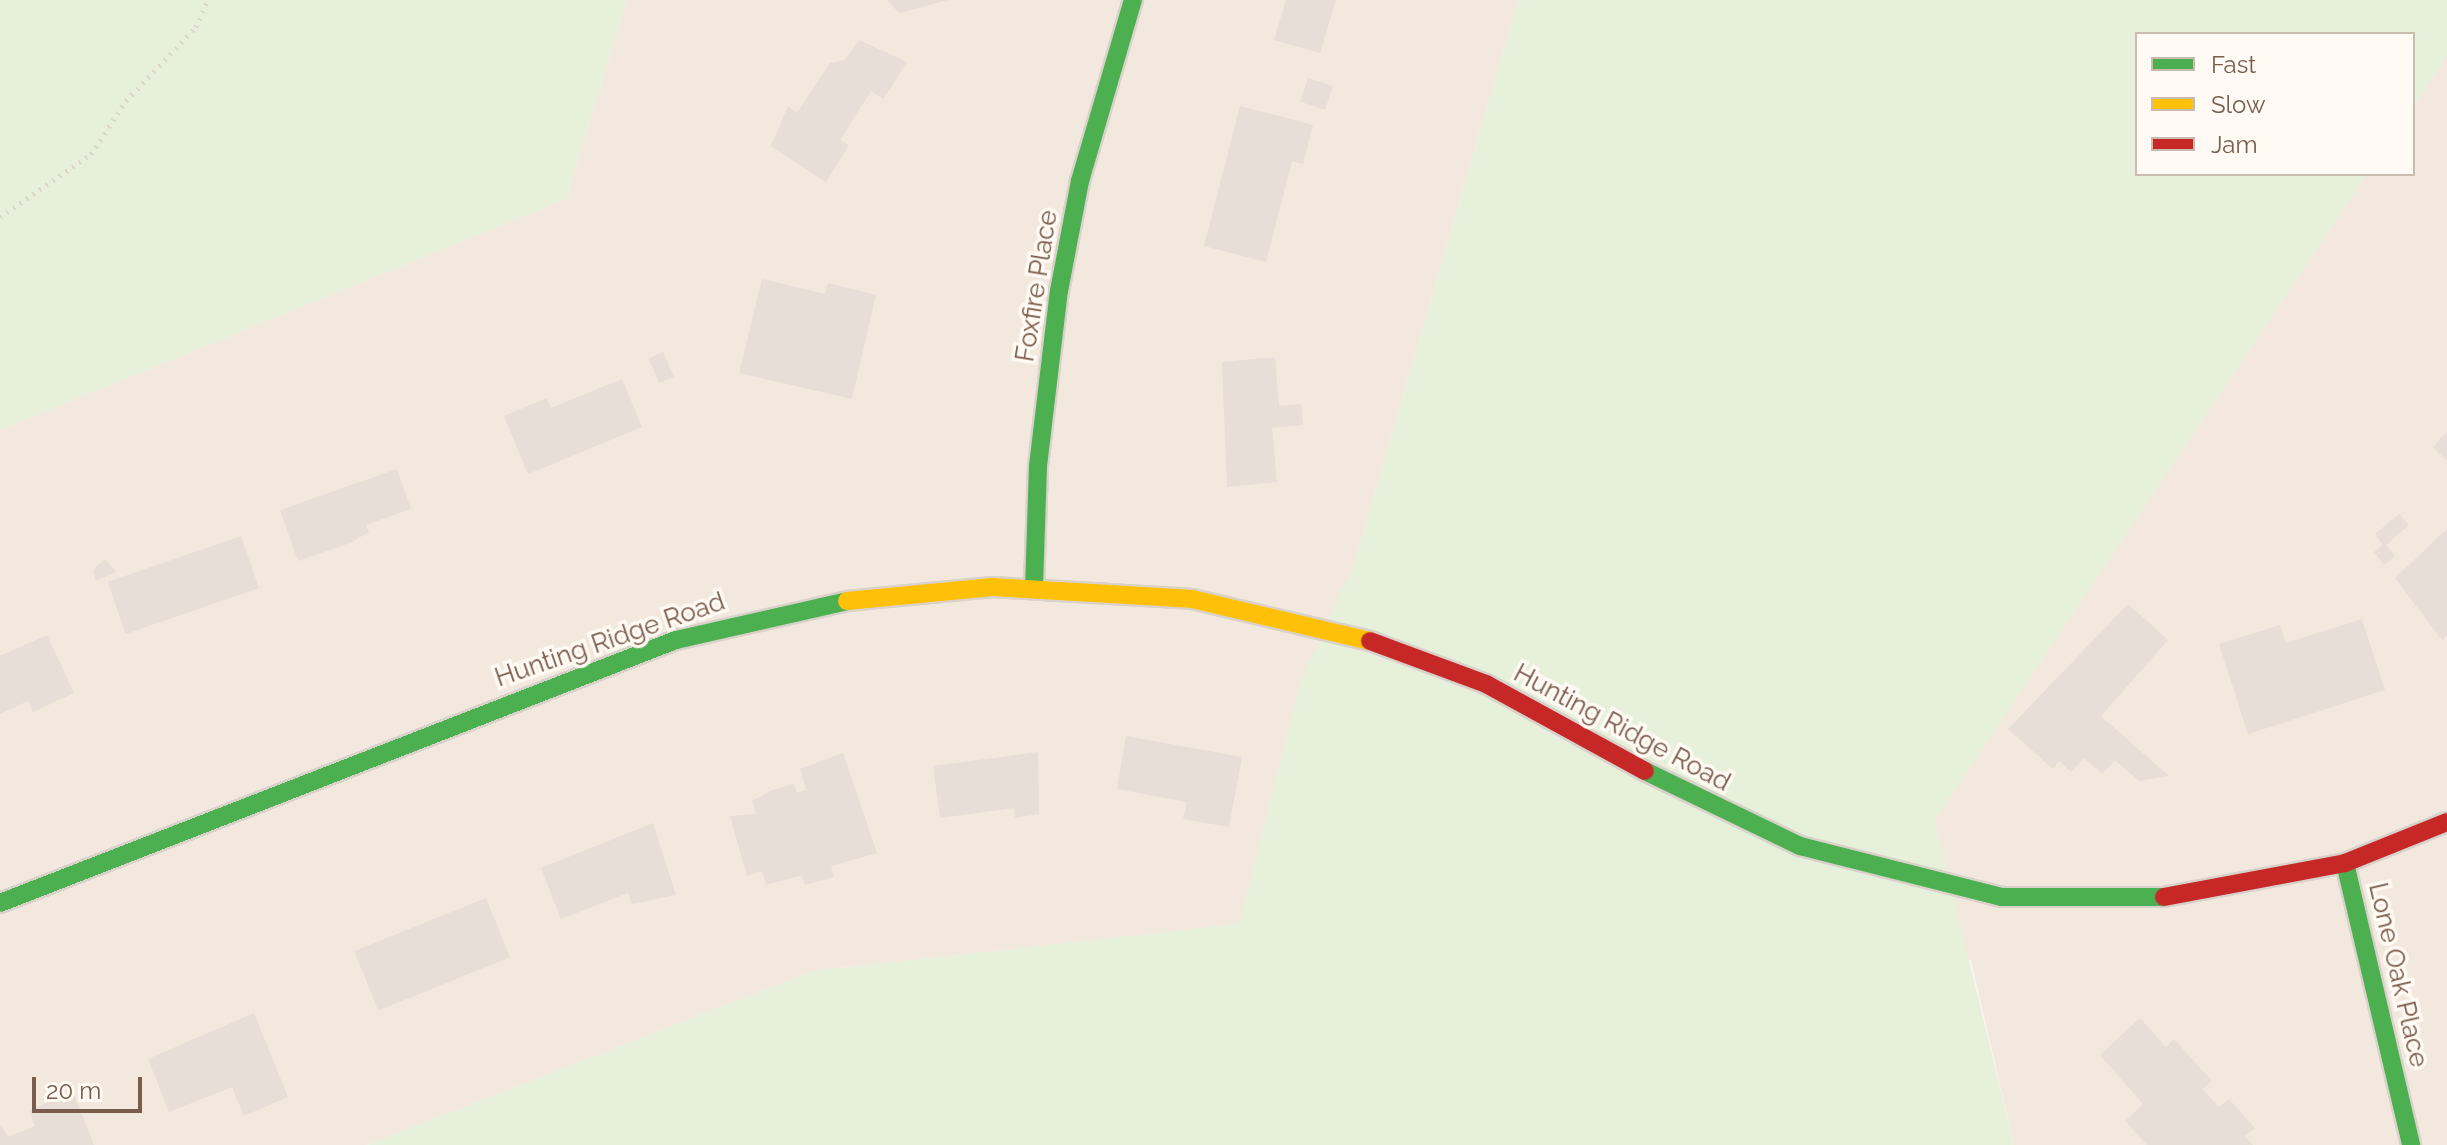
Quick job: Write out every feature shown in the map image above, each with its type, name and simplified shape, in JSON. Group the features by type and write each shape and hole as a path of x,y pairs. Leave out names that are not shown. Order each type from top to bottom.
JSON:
{"street":[{"name":"Foxfire Place","path":"1034,587 1038,466 1059,291 1080,181 1133,0"},
{"name":"Hunting Ridge Road","path":"0,903 676,640 856,599 1034,587 1192,599 1362,637 1486,684 1708,806 1800,846 1942,886 2068,901 2190,897 2345,863 2447,822"},
{"name":"Lone Oak Place","path":"2345,863 2411,1145"}],"path":[{"path":"0,217 91,154 126,101 196,27 208,0"}],"shaded area":[{"path":"627,0 1518,0 1354,564 1934,821 2366,176 2415,176 2415,103 2447,55 2447,1145 2014,1145 1971,960 1301,683 1240,924 813,971 367,1145 0,1145 0,430 566,199"}],"green space":[{"path":"0,0 627,0 566,199 0,430"},
{"path":"1518,0 2447,0 2447,55 2415,103 2415,32 2135,32 2135,176 2366,176 1935,821 2014,1145 367,1145 813,971 1239,924 1300,683 1354,564"}],"building":[{"path":"887,0 948,0 899,13"},
{"path":"1286,0 1336,0 1320,53 1274,40"},
{"path":"859,40 907,62 883,99 871,91 840,140 849,145 826,182 771,146 788,106 797,113 830,63 845,60"},
{"path":"1308,78 1333,86 1325,110 1300,102"},
{"path":"1240,106 1313,125 1303,164 1292,161 1266,262 1204,246"},
{"path":"762,279 825,294 828,283 876,295 852,399 739,373"},
{"path":"663,352 674,377 659,383 648,359"},
{"path":"1275,357 1279,406 1301,404 1303,425 1272,428 1277,482 1227,487 1222,362"},
{"path":"622,379 642,427 528,474 504,416 547,398 551,408"},
{"path":"2447,432 2447,461 2433,447"},
{"path":"397,469 411,509 366,525 369,532 350,543 298,561 280,510"},
{"path":"2399,514 2409,525 2386,545 2395,556 2384,565 2374,552 2383,545 2375,534"},
{"path":"2447,529 2447,636 2442,640 2395,578"},
{"path":"241,536 259,588 126,634 108,582"},
{"path":"105,559 116,572 96,581 93,570"},
{"path":"2128,604 2168,640 2101,716 2169,776 2139,781 2115,760 2102,774 2084,758 2071,772 2059,761 2053,769 2008,729"},
{"path":"2362,619 2385,690 2248,734 2219,644 2280,625 2286,643"},
{"path":"47,635 74,693 33,712 28,701 0,714 0,656"},
{"path":"1126,736 1242,757 1229,827 1183,819 1187,802 1117,789"},
{"path":"1038,752 1039,814 1015,818 1014,808 940,818 933,766"},
{"path":"843,753 877,853 831,866 834,877 805,885 802,875 766,885 762,871 747,876 730,816 756,814 752,801 772,790 794,784 797,793 806,790 800,769"},
{"path":"653,823 676,895 632,904 628,893 561,919 541,868"},
{"path":"486,898 510,957 378,1011 354,951"},
{"path":"254,1013 288,1097 244,1116 232,1087 169,1112 148,1059"},
{"path":"2140,1018 2166,1047 2174,1039 2212,1081 2202,1089 2219,1107 2229,1099 2255,1128 2245,1136 2253,1145 2147,1145 2125,1121 2143,1104 2100,1055"},
{"path":"73,1092 94,1145 0,1145 0,1125 8,1137 35,1126 29,1110"}],"traffic: fast":[{"path":"1034,587 1038,466 1059,291 1080,181 1133,0"},
{"path":"0,903 676,640 847,601"},
{"path":"1645,771 1800,846 2001,897 2164,897"},
{"path":"2345,863 2411,1145"}],"traffic: slow":[{"path":"847,601 992,587 1192,599 1370,641"}],"traffic: jam":[{"path":"1370,641 1486,684 1645,771"},
{"path":"2164,897 2345,863 2447,822"}]}
